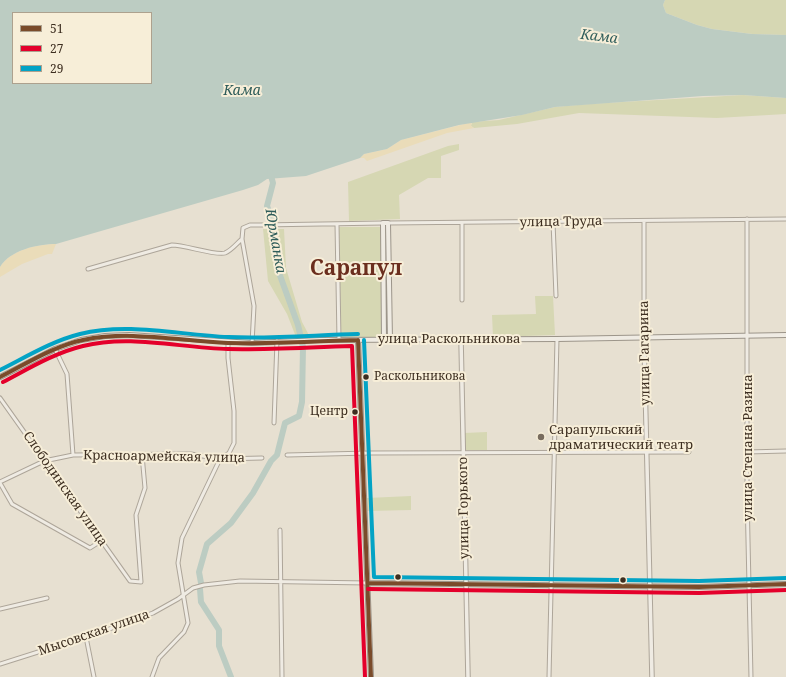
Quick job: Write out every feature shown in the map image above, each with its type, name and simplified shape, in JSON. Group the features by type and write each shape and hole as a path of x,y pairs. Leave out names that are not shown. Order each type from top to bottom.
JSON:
{"main road":[{"name":"улица Труда","path":"383,223 388,223"},
{"path":"383,223 384,340"},
{"path":"388,223 390,340"},
{"name":"улица Раскольникова","path":"0,376 55,349 81,340 105,336 129,335 228,343 252,343 320,340 557,339 786,335"},
{"path":"358,340 371,677"},
{"path":"368,583 698,587 786,584"}],"street":[{"name":"улица Степана Разина","path":"747,219 747,452 751,677"},
{"name":"улица Труда","path":"388,223 786,219"},
{"name":"улица Гагарина","path":"644,221 644,338 652,677"},
{"path":"553,222 556,296"},
{"name":"улица Труда","path":"242,239 243,228 250,225 383,223"},
{"path":"462,223 462,300"},
{"path":"337,224 338,340"},
{"path":"88,269 110,264 172,245 183,245 214,254 223,253 232,249 242,239"},
{"path":"242,239 254,306 252,343"},
{"name":"улица Горького","path":"461,339 468,677"},
{"path":"549,677 557,339"},
{"path":"274,423 279,341"},
{"path":"152,677 159,658 184,632 188,623 187,607 183,594 178,562 182,538 220,459 229,453 234,443 234,411 228,358 228,343"},
{"path":"55,349 67,374 73,455"},
{"name":"Слободинская улица","path":"0,398 130,581 141,582 136,515 145,488 142,455"},
{"path":"747,452 786,451"},
{"path":"287,456 362,453 689,452"},
{"name":"Красноармейская улица","path":"0,483 44,461 73,455 191,454 220,459 262,458"},
{"path":"0,483 12,504 90,548 101,541"},
{"path":"280,530 282,677"},
{"name":"Мысовская улица","path":"0,664 86,637 153,613 178,599 193,588 215,583 240,581 368,583"},
{"path":"0,609 47,598"},
{"path":"86,637 94,677"}],"green space":[{"path":"665,0 786,0 786,35 752,34 712,29 697,25 666,13 663,5"},
{"path":"743,95 786,98 786,114 717,118 579,113 517,124 474,128 471,126 472,122 499,120 555,107"},
{"path":"459,144 459,150 441,156 441,178 428,178 399,195 400,219 349,221 348,182 448,146"},
{"path":"339,227 381,227 382,337 341,337"},
{"path":"263,229 284,229 286,268 302,322 310,337 296,337 287,314 268,281"},
{"path":"535,296 553,296 555,335 493,337 492,315 536,314"},
{"path":"487,432 487,450 465,450 464,433"},
{"path":"411,496 411,510 367,511 367,498"}],"sand":[{"path":"472,122 471,126 474,128 447,133 367,161 364,158 360,158 364,154 387,149 401,140"},
{"path":"56,244 52,254 48,254 22,264 0,277 0,267 10,256 25,249 41,245"}],"water":[{"name":"Кама","path":"0,0 665,0 663,5 666,13 697,25 712,29 752,34 786,35 786,98 743,95 703,96 555,107 522,115 459,125 401,140 387,149 364,154 360,158 306,176 267,179 258,185 243,190 56,244 41,245 25,249 10,256 0,267"}],"waterway":[{"name":"Юрманка","path":"201,583 199,572 207,544 231,523 253,493 271,461 277,455 285,423 299,416 302,402 303,347 298,325 278,270 272,219 267,206 273,183 270,172"},
{"name":"Юрманка","path":"200,589 201,602 219,630 219,646 231,677"}],"transit line":[{"name":"29","path":"0,370 39,350 70,337 80,334 116,329 154,330 210,336 244,337 358,334"},
{"name":"51","path":"0,377 61,346 101,337 137,336 228,343 358,340"},
{"name":"51","path":"358,340 371,677"},
{"name":"29","path":"364,340 374,577 699,581 786,578"},
{"name":"27","path":"3,382 42,362 72,349 119,341 137,341 228,349 352,346 365,677"},
{"name":"51","path":"368,583 699,587 786,584"},
{"name":"27","path":"368,589 699,593 786,590"}],"place":[{"name":"Раскольникова","path":"366,377"},
{"name":"Центр","path":"355,412"},
{"name":"Сарапульский драматический театр","path":"541,437"}],"district":[{"name":"Сарапул","path":"356,269"}]}
